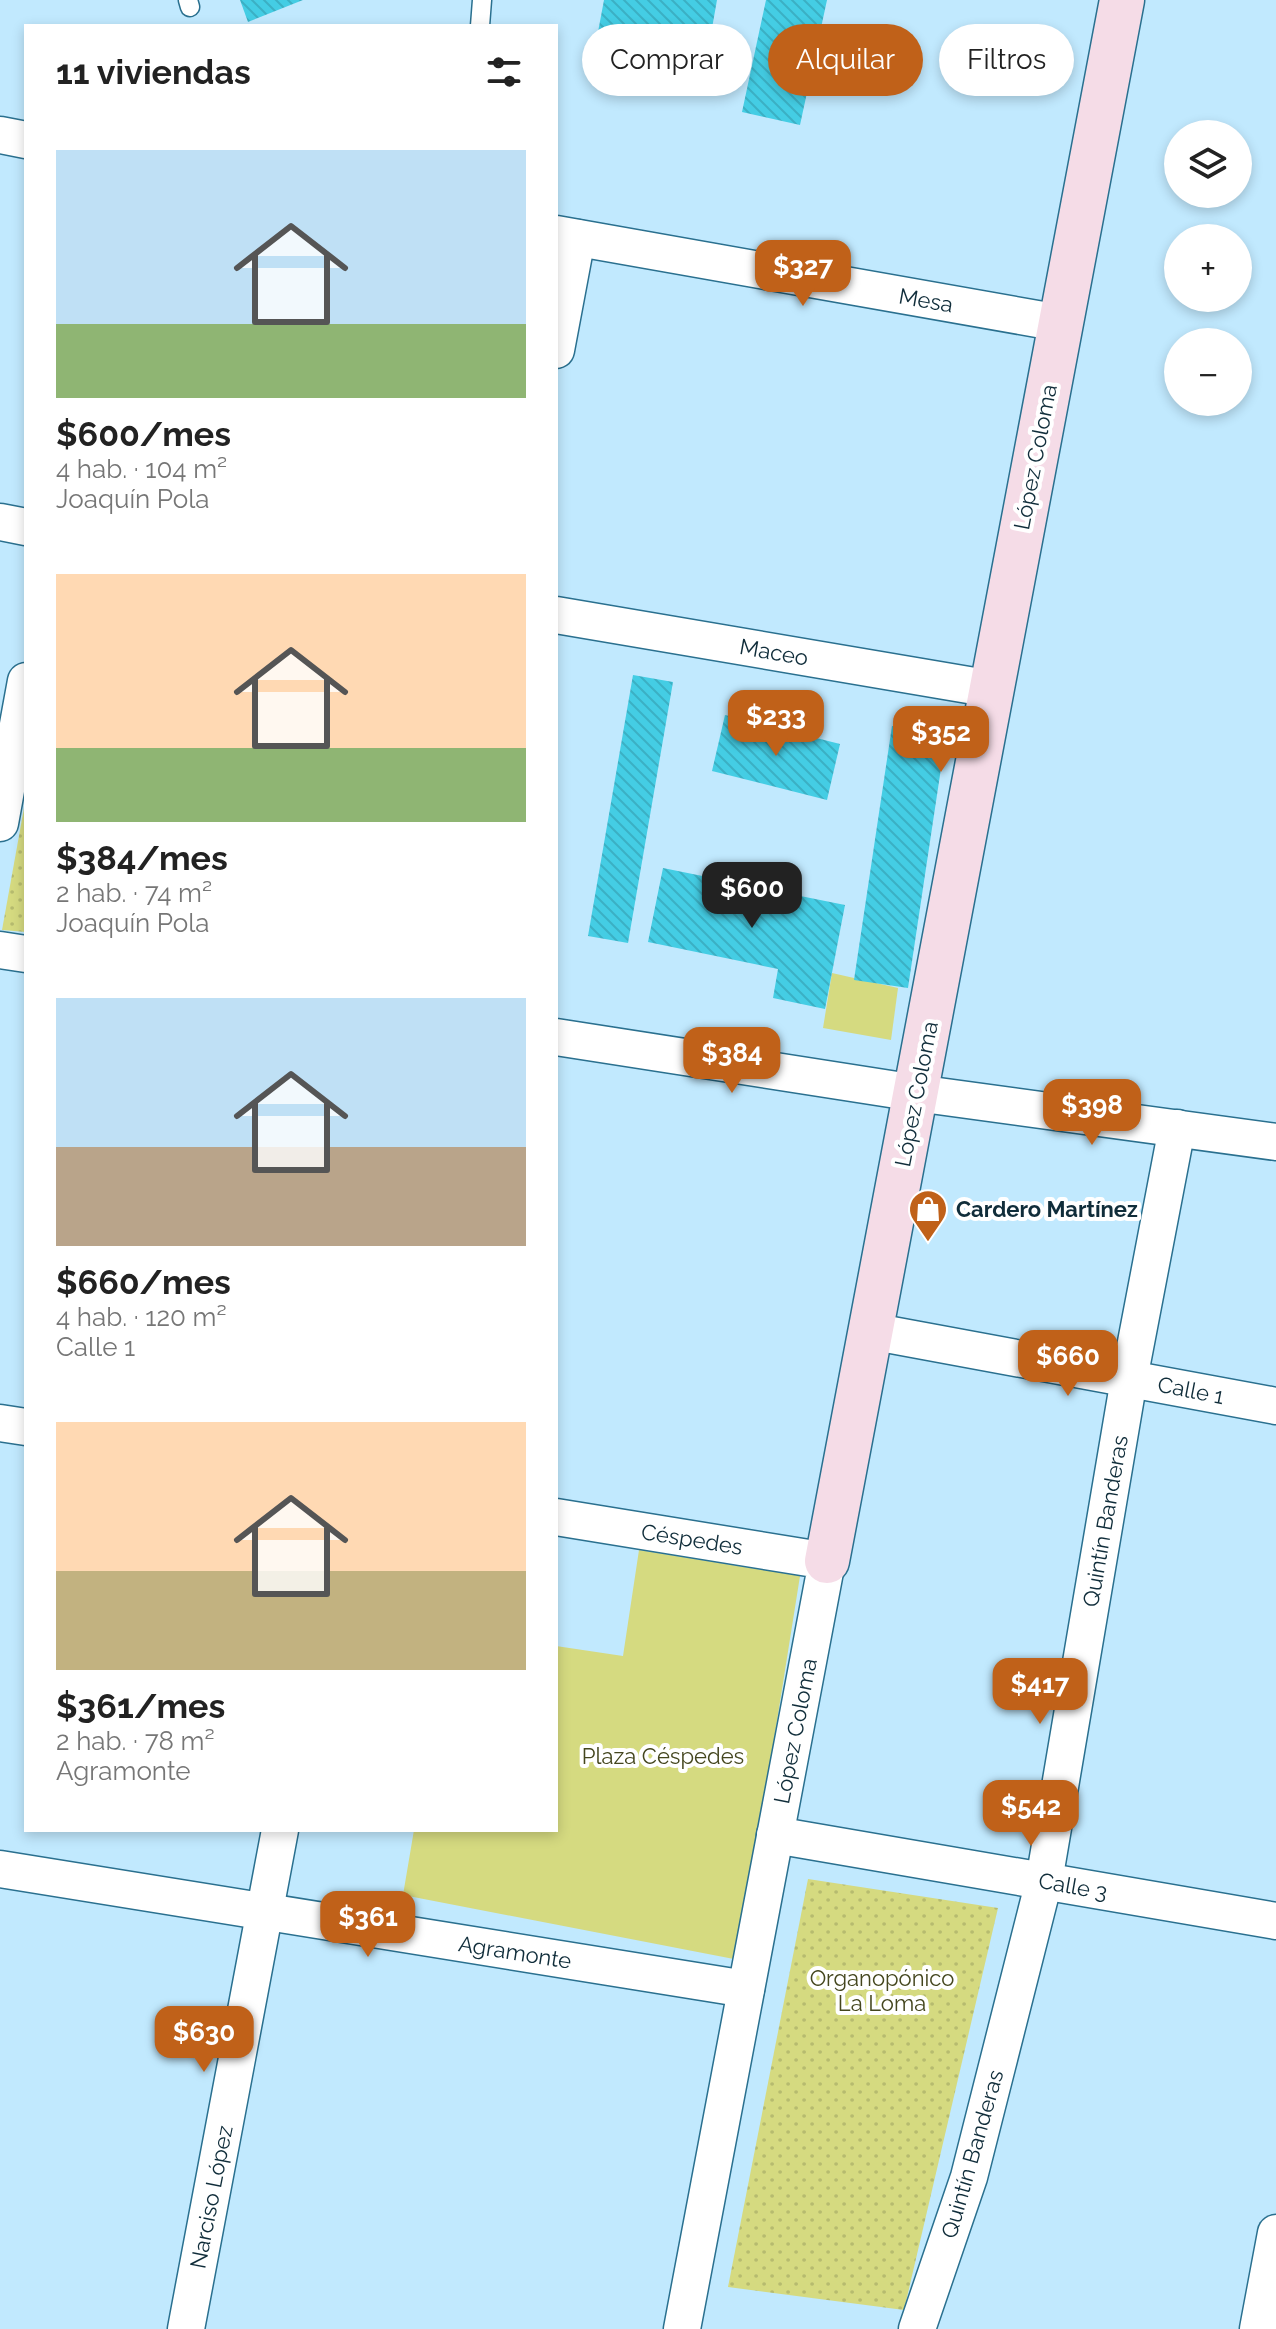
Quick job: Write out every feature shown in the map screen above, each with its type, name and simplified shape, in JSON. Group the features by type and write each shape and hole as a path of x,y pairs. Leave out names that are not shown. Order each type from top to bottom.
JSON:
{"street":[{"name":"López Coloma","path":"682,2329 1122,0"},
{"path":"0,135 24,140"},
{"name":"Mesa","path":"566,236 1060,323"},
{"path":"558,327 566,236"},
{"path":"0,522 24,527"},
{"name":"Maceo","path":"558,615 992,689"},
{"path":"0,823 24,692"},
{"path":"0,950 24,954"},
{"path":"558,1037 916,1093 1276,1142"},
{"name":"Quintín Banderas","path":"917,2329 969,2177 1044,1881 1129,1379 1177,1128"},
{"name":"Calle 1","path":"870,1331 1276,1406"},
{"path":"0,1423 24,1427"},
{"name":"Céspedes","path":"558,1517 827,1561"},
{"name":"Narciso López","path":"186,2329 280,1832"},
{"name":"Calle 3","path":"775,1835 1276,1921"},
{"name":"Agramonte","path":"0,1869 746,1989"},
{"path":"1258,2329 1276,2233"}],"lane":[{"path":"480,24 482,0"}],"green space":[{"path":"24,808 24,932 2,930"},
{"path":"832,973 898,988 891,1040 823,1028"},
{"name":"Plaza Céspedes","path":"639,1550 800,1576 739,1960 403,1895 414,1832 558,1832 558,1646 623,1656"},
{"name":"Organopónico La Loma","path":"808,1879 998,1908 904,2310 728,2287"}],"building":[{"path":"240,0 303,0 248,22"},
{"path":"604,0 717,0 713,24 600,24"},
{"path":"766,0 827,0 822,24 768,24 768,96 806,96 800,125 742,112 745,96 752,96 752,65"},
{"path":"633,675 673,682 628,943 588,936"},
{"path":"725,715 840,744 827,800 712,771"},
{"path":"892,726 946,735 908,988 854,980"},
{"path":"663,868 845,905 825,1009 773,998 778,969 648,942"}],"place":[{"name":"Cardero Martínez","path":"928,1243"}]}
